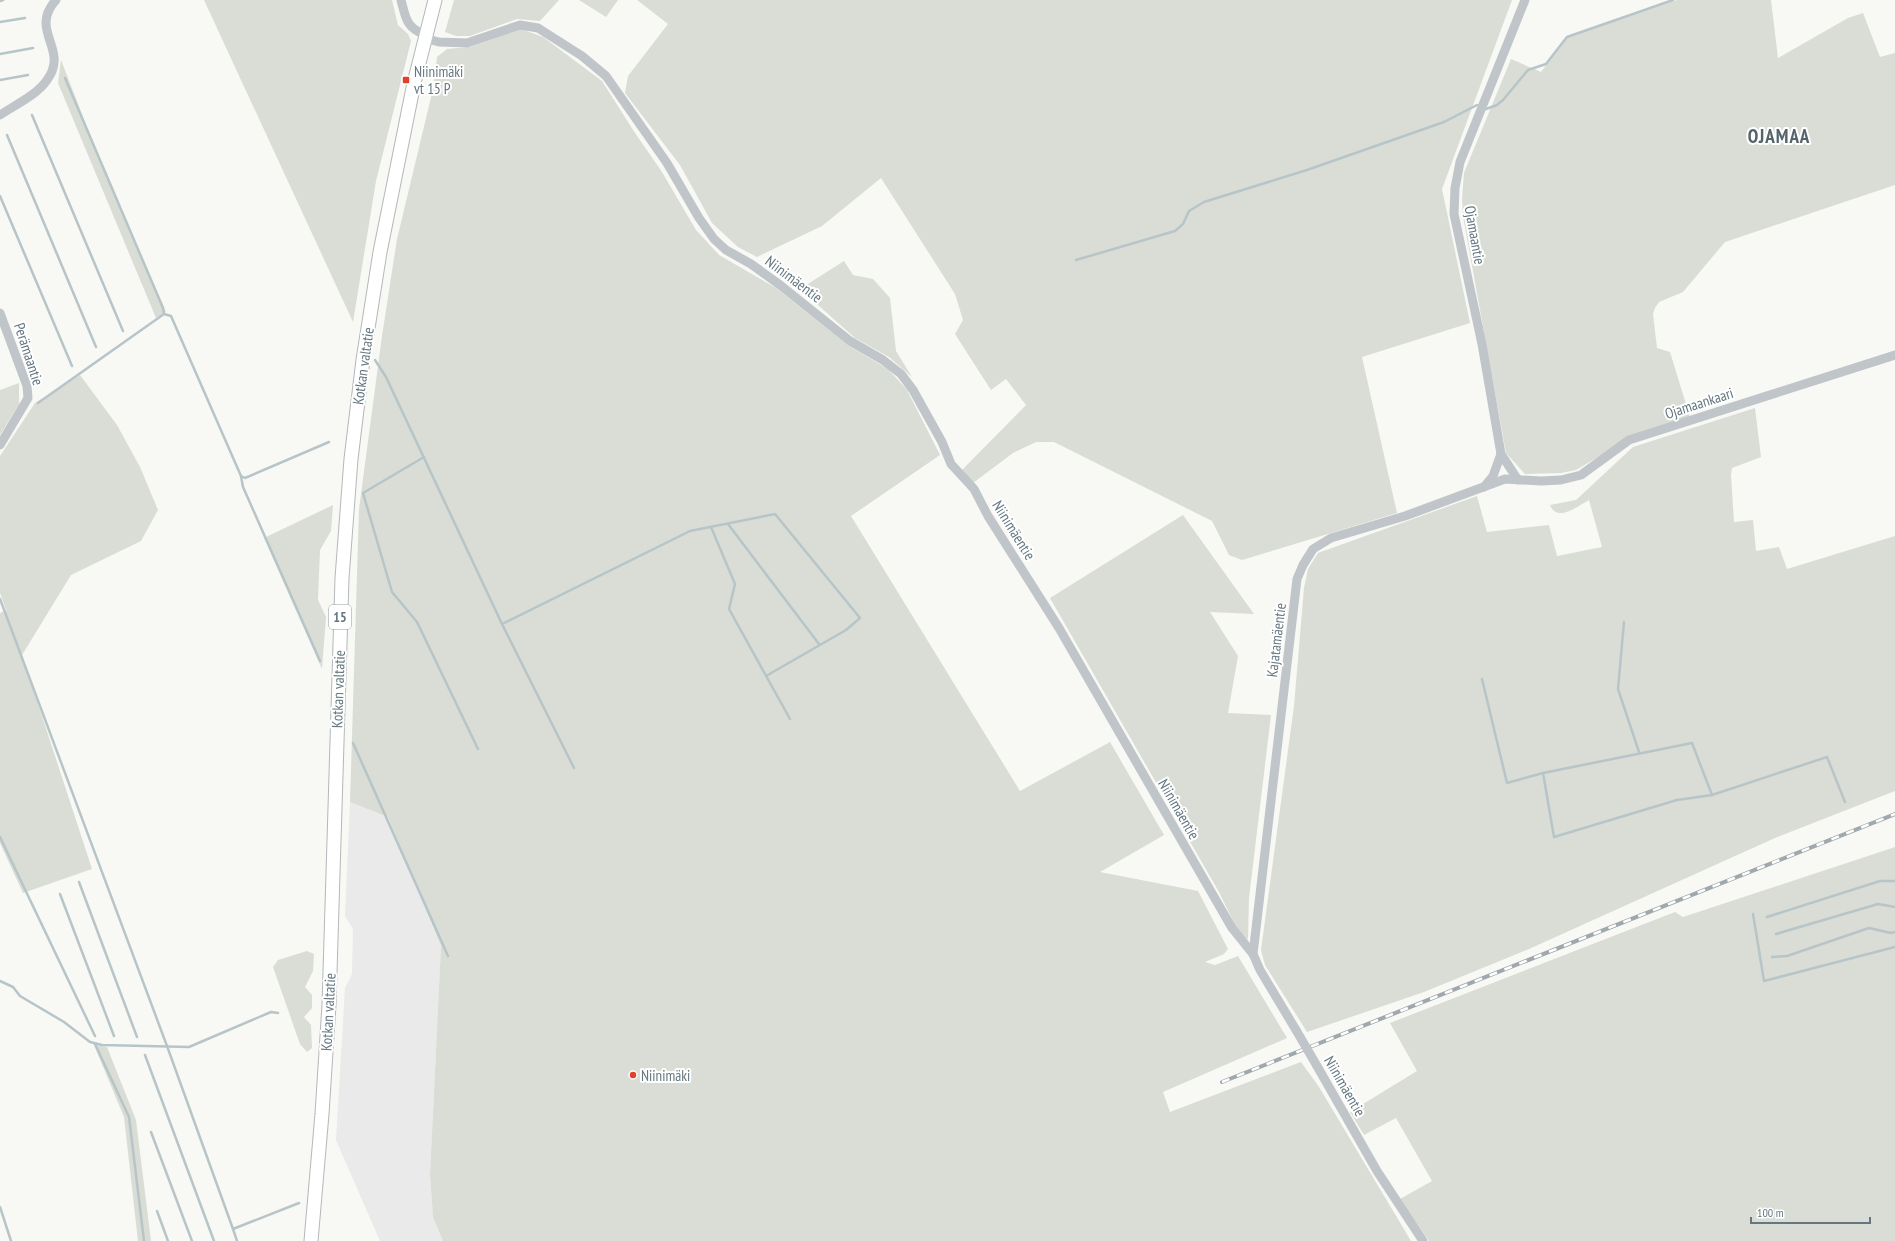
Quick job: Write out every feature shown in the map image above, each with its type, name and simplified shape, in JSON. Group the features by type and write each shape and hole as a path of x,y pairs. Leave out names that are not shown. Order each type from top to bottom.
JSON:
{"highway":[{"name":"Kotkan valtatie","path":"310,1241 321,1129 329,1005 342,578 351,459 362,360 380,252 408,110 435,0"}],"street":[{"path":"0,115 47,81 55,68 55,54 45,28 46,16 56,0"},
{"path":"401,0 408,24 415,31 425,37"},
{"name":"Ojamaantie","path":"1518,480 1501,454 1482,344 1454,214 1455,188 1460,162 1526,0"},
{"name":"Niinimäentie","path":"425,37 439,42 467,43 520,25 538,28 582,56 606,76 667,163 698,218 714,239 726,250 751,264 785,289 850,341 883,360 901,374 913,390 942,442 951,464 974,489 988,516 1059,628 1232,928 1253,954 1260,970 1377,1170 1423,1241"},
{"name":"Perämaantie","path":"0,313 26,386 28,398 0,445"},
{"name":"Ojamaankaari","path":"1518,480 1552,481 1581,475 1629,440 1895,355"},
{"path":"1483,488 1493,476 1501,454"},
{"name":"Kajatamäentie","path":"1253,954 1297,579 1303,565 1313,549 1331,538 1405,516 1505,479 1518,480"}],"shaded area":[{"path":"204,0 392,0 398,25 408,34 411,41 376,181 353,322"},
{"path":"454,0 559,0 540,21 517,19 470,36 456,36 445,32"},
{"path":"579,0 618,0 606,17"},
{"path":"637,0 1512,0 1442,189 1470,323 1362,357 1397,513 1242,560 1229,555 1212,521 1054,442 1036,442 1013,453 973,483 962,470 1026,405 1006,379 991,390 955,334 963,320 955,294 881,178 822,226 757,257 738,247 712,223 680,165 625,93 628,76 668,24"},
{"path":"1677,0 1771,0 1778,58 1848,18 1863,13 1880,57 1895,53 1895,185 1725,242 1683,292 1659,302 1653,314 1657,348 1670,352 1690,417 1615,447 1576,470 1561,473 1525,474 1506,453 1463,216 1462,199 1464,173 1511,59 1541,72 1569,36"},
{"path":"521,29 543,37 602,81 662,172 696,230 719,255 776,288 849,346 888,369 907,390 940,455 851,516 1020,791 1110,742 1164,835 1100,872 1198,891 1228,949 1224,954 1205,962 1215,965 1238,956 1287,1038 1163,1092 1170,1112 1301,1062 1319,1087 1411,1241 443,1241 433,1217 430,1175 441,946 388,817 350,802 359,509 382,336 397,239 433,89 437,57 447,49 470,47"},
{"path":"61,60 97,153 166,312 156,318 58,83"},
{"path":"844,261 853,275 873,279 890,298 896,351 912,377 889,357 855,338 800,289"},
{"path":"80,375 117,425 140,467 158,510 141,541 71,575 22,655 92,869 23,893 0,843 0,613 6,610 0,593 0,456 35,403"},
{"path":"19,383 19,404 0,435 0,390"},
{"path":"1755,408 1761,457 1732,468 1731,475 1734,522 1753,520 1756,551 1779,547 1787,569 1895,536 1895,791 1775,838 1529,949 1424,992 1307,1032 1265,965 1261,950 1294,706 1304,588 1308,569 1318,553 1477,496 1487,532 1549,525 1557,556 1602,547 1589,500 1568,512 1563,513 1558,513 1553,510 1550,505 1576,500 1633,447"},
{"path":"333,505 331,531 320,550 318,600 326,617 322,669 264,538"},
{"path":"1183,515 1254,614 1210,612 1238,656 1228,713 1271,715 1249,898 1248,939 1241,937 1219,892 1050,598"},
{"path":"350,802 388,817 441,946 430,1175 433,1217 443,1241 380,1241 336,1140 345,988 352,974 353,929 345,916"},
{"path":"1895,847 1895,1241 1429,1241 1400,1199 1432,1181 1396,1118 1364,1135 1350,1112 1417,1071 1390,1023 1675,912 1683,917"},
{"path":"307,951 314,954 313,971 305,987 312,995 312,1008 304,1017 311,1025 312,1048 307,1052 300,1044 273,967 278,960"},
{"path":"94,1045 107,1047 136,1120 151,1241 138,1241 124,1117"}],"waterway":[{"path":"1486,109 1497,105 1503,100 1528,70 1546,64 1567,37 1673,0"},
{"path":"0,22 25,18"},
{"path":"0,54 33,48"},
{"path":"0,80 28,75"},
{"path":"65,78 163,308 164,314"},
{"path":"1076,260 1175,231 1183,224 1189,211 1204,202 1307,170 1444,122 1477,105"},
{"path":"32,115 123,331"},
{"path":"7,135 96,347"},
{"path":"0,196 72,366"},
{"path":"38,403 164,314 171,316 241,476 243,487 320,661"},
{"path":"375,360 386,377 502,624 574,768"},
{"path":"241,476 245,478 329,442"},
{"path":"424,457 363,493 392,592 417,622 478,749"},
{"path":"502,624 690,531 775,514 860,618 846,630 766,676"},
{"path":"728,524 819,644"},
{"path":"711,527 735,584 729,609 790,719"},
{"path":"0,599 167,1046 233,1229 299,1203"},
{"path":"1624,622 1618,689 1639,752"},
{"path":"1482,679 1507,783 1543,773 1692,743 1712,795"},
{"path":"353,743 448,956"},
{"path":"1543,773 1554,837 1677,800 1712,795 1827,757 1845,802"},
{"path":"0,837 95,1036"},
{"path":"1767,917 1880,881 1895,881"},
{"path":"79,882 137,1037"},
{"path":"60,894 114,1036"},
{"path":"1776,934 1878,904 1895,907"},
{"path":"1753,914 1764,981 1895,947"},
{"path":"1772,957 1787,956 1869,928 1891,933 1895,932"},
{"path":"0,981 13,987 20,996 64,1022 90,1042 102,1045 189,1047 271,1012 278,1013"},
{"path":"95,1044 129,1117 144,1241"},
{"path":"145,1055 214,1241"},
{"path":"151,1132 192,1241"},
{"path":"0,1207 11,1241"},
{"path":"157,1211 168,1241"},
{"path":"233,1229 237,1241"}],"railway":[{"path":"1222,1082 1895,814"}],"place":[{"name":"Niinimäki vt 15 P","path":"406,80"},
{"name":"Niinimäki","path":"633,1075"}],"district":[{"name":"OJAMAA","path":"1779,136"}]}
